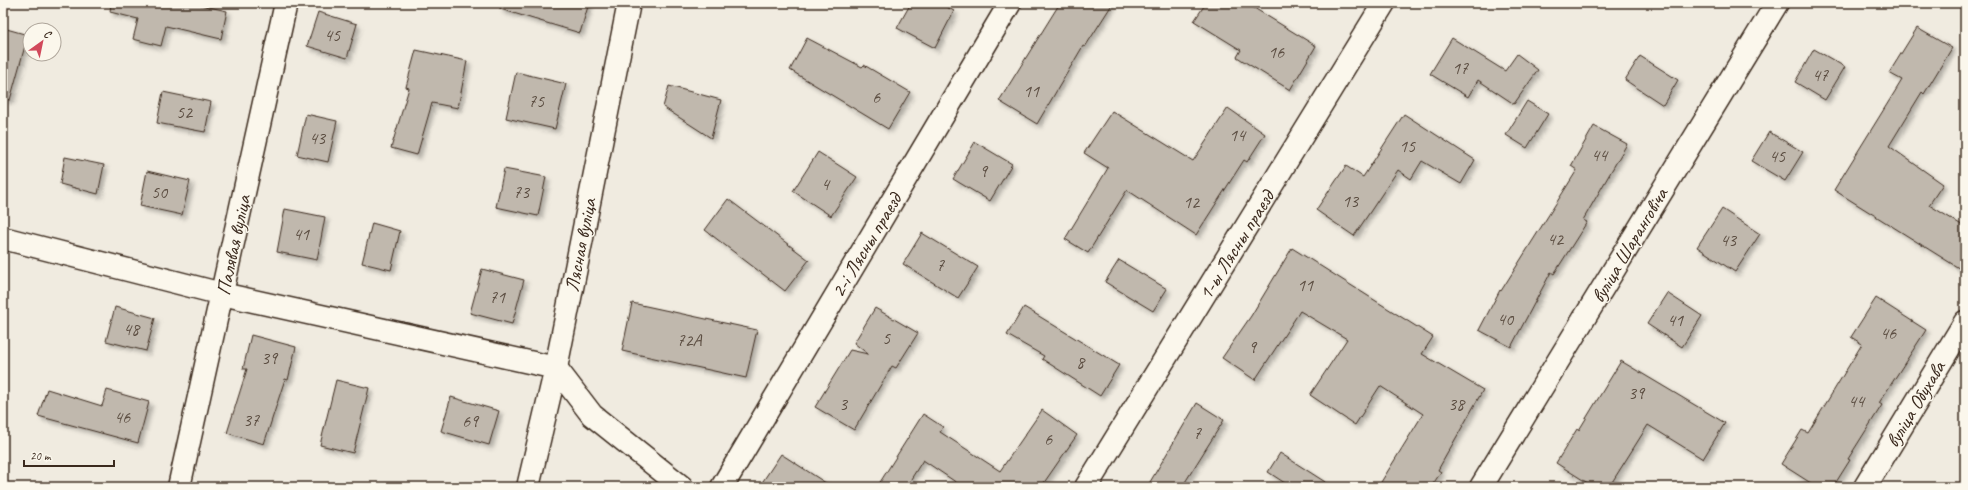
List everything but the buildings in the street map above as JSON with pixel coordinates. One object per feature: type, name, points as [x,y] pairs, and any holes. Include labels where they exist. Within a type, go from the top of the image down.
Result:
[{"type":"street","name":"Палявая вуліца","points":[[179,487],[286,3]]},
{"type":"street","name":"Лясная вуліца","points":[[528,487],[556,368],[628,3]]},
{"type":"street","name":"2-і Лясны праезд","points":[[722,487],[1010,3]]},
{"type":"street","name":"1-ы Лясны праезд","points":[[1086,487],[1384,3]]},
{"type":"street","name":"вуліца Шаранговіча","points":[[1481,487],[1777,3]]},
{"type":"street","points":[[3,238],[222,294],[556,368],[592,415],[682,487]]},
{"type":"street","name":"вуліца Обухава","points":[[1865,487],[1965,322]]}]
